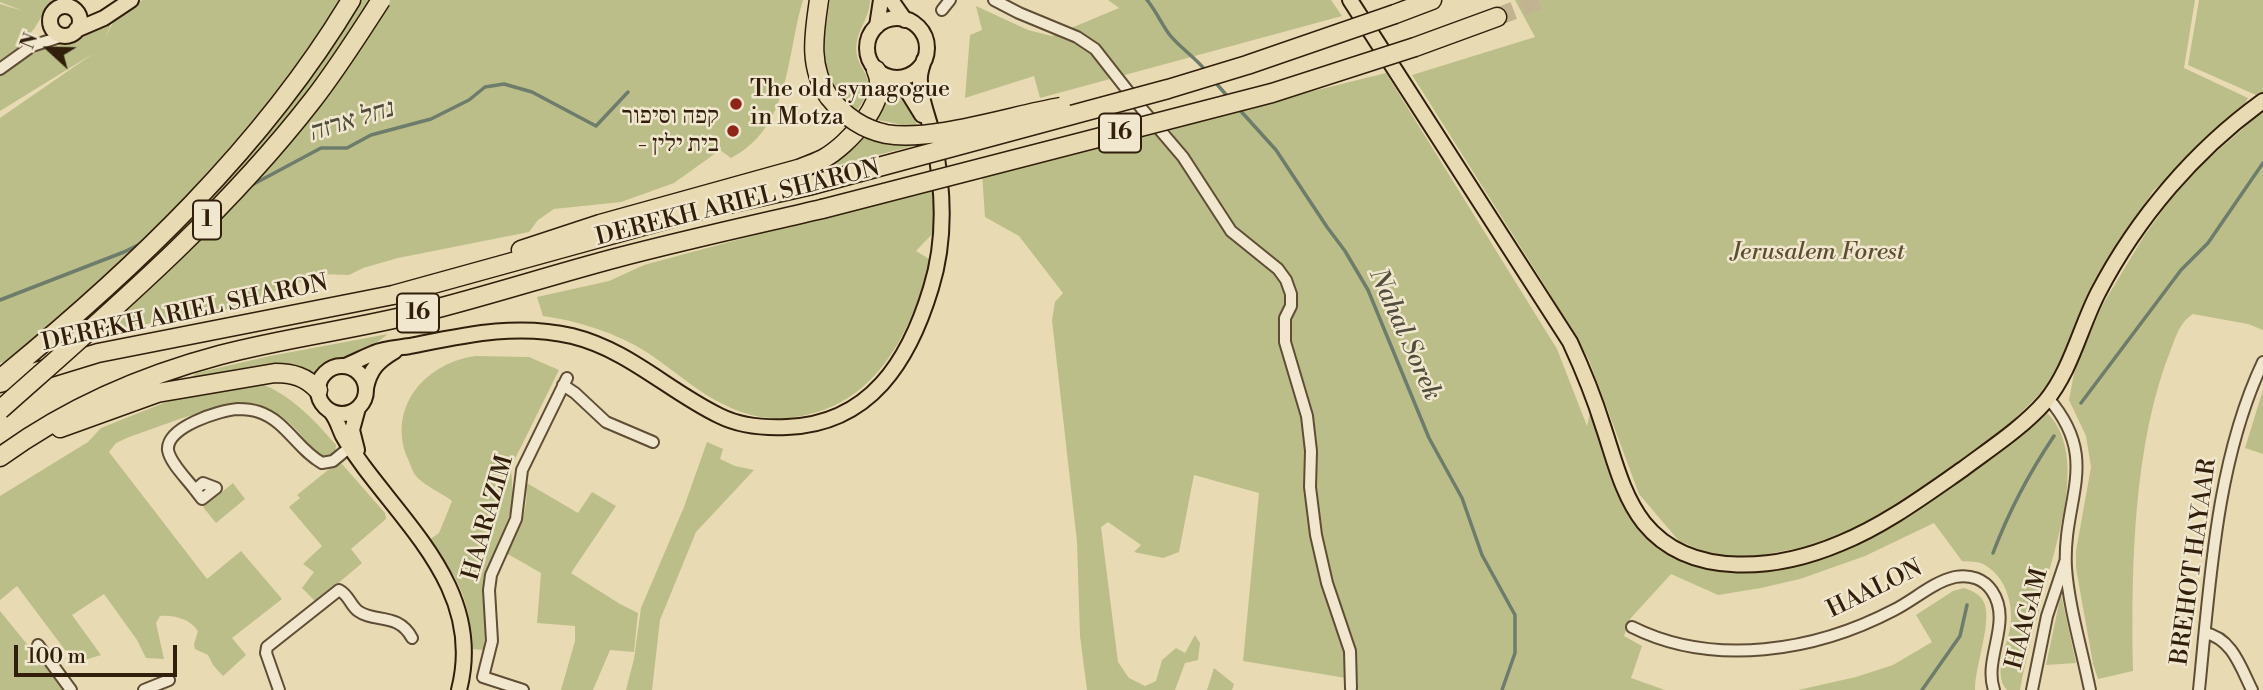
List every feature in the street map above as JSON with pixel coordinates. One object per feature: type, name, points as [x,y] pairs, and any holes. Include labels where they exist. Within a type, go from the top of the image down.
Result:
[{"type":"highway","name":"1","points":[[0,381],[110,284],[198,196],[277,105],[351,0]]},
{"type":"highway","name":"1","points":[[0,410],[145,280],[228,197],[313,100],[381,0]]},
{"type":"highway","points":[[819,0],[814,32],[814,58],[820,80],[838,108],[855,122],[885,133],[902,135],[945,130],[1168,89]]},
{"type":"highway","name":"DEREKH ARIEL SHARON","points":[[0,381],[98,353],[391,296],[701,210],[808,186],[1168,89],[1247,65],[1432,0]]},
{"type":"highway","name":"DEREKH ARIEL SHARON","points":[[0,457],[70,412],[118,390],[198,362],[254,347],[426,312],[616,258],[822,209],[1272,93],[1415,47],[1497,17]]},
{"type":"highway","points":[[391,296],[564,235],[812,164],[844,145],[866,117],[878,93],[879,79],[876,70]]},
{"type":"highway","points":[[23,440],[135,400],[175,389],[285,373],[302,377],[318,390]]},
{"type":"main road","points":[[118,9],[94,14],[58,4],[50,23],[54,32],[70,33],[97,22],[118,9],[131,0]]},
{"type":"main road","points":[[877,26],[881,0]]},
{"type":"main road","points":[[891,0],[905,20]]},
{"type":"main road","points":[[1350,0],[1570,342],[1586,377],[1633,506],[1658,537],[1673,548],[1707,562],[1746,565],[1806,555],[1840,544],[1890,518],[2022,424],[2048,398],[2063,372],[2099,291],[2140,226],[2200,154],[2263,101]]},
{"type":"main road","points":[[70,33],[79,19],[74,7]]},
{"type":"main road","points":[[459,690],[465,662],[465,645],[464,629],[454,596],[436,561],[364,467],[331,412],[321,402],[318,390],[326,372],[374,353],[480,332],[551,332],[601,345],[633,360],[704,407],[721,417],[740,423],[778,428],[832,419],[857,406],[880,387],[901,359],[916,329],[932,286],[939,257],[943,213],[934,138],[919,80],[926,47],[923,33],[913,23],[905,20],[888,20],[871,33],[867,46],[869,58],[876,70],[895,78],[913,99],[934,138]]},
{"type":"main road","points":[[895,78],[914,73],[924,60]]},
{"type":"main road","points":[[331,412],[348,414],[358,408],[363,403],[371,370],[376,364],[394,351],[410,346]]},
{"type":"main road","points":[[345,366],[358,372],[366,390]]},
{"type":"main road","points":[[358,408],[352,430],[364,467]]},
{"type":"street","points":[[943,10],[950,0]]},
{"type":"street","points":[[993,0],[1077,37],[1096,50],[1183,157],[1231,231],[1278,269],[1286,280],[1291,294],[1291,306],[1285,318],[1285,342],[1307,416],[1311,451],[1310,487],[1316,535],[1327,583],[1350,652],[1351,688]]},
{"type":"street","points":[[0,69],[32,46],[70,33]]},
{"type":"street","name":"BREHOT HAYAAR","points":[[2199,690],[2221,495],[2263,362]]},
{"type":"street","name":"HAARAZIM","points":[[523,690],[483,677],[492,641],[489,583],[495,561],[516,519],[522,470],[565,382],[606,422],[653,442]]},
{"type":"street","points":[[2048,398],[2070,429],[2077,453],[2077,477],[2066,559],[2068,582],[2090,690]]},
{"type":"street","points":[[195,490],[171,457],[168,448],[170,440],[183,427],[226,411],[245,409],[264,414],[283,427],[322,463],[333,460],[350,447]]},
{"type":"street","name":"HAAGAM","points":[[2032,690],[2051,601],[2066,559]]},
{"type":"street","name":"HAALON","points":[[1632,626],[1653,637],[1691,647],[1765,649],[1798,644],[1842,632],[1895,610],[1952,578],[1973,577],[1990,587],[1998,605],[1999,628],[1991,674],[1994,690]]},
{"type":"street","points":[[279,690],[266,653],[267,647],[339,590],[358,611],[398,623],[412,638]]},
{"type":"street","points":[[2205,633],[2219,638],[2229,647],[2252,690]]},
{"type":"street","points":[[37,645],[71,690]]},
{"type":"street","points":[[144,690],[169,680]]},
{"type":"green space","points":[[0,0],[52,0],[34,29],[18,46],[26,56],[70,43],[112,22],[104,41],[113,22],[142,0],[803,0],[789,66],[776,109],[751,145],[731,158],[720,150],[674,183],[621,202],[554,209],[538,220],[529,232],[398,258],[349,275],[321,274],[219,312],[110,330],[0,363],[0,118],[94,53],[0,111],[0,4],[23,11]]},
{"type":"green space","points":[[830,0],[870,0],[856,52],[866,74],[868,89],[856,112],[833,86],[827,74],[824,47]]},
{"type":"green space","points":[[1108,0],[1331,0],[1342,16],[1040,98],[1034,76],[965,98],[970,35],[982,30],[976,6],[1028,30],[1052,36],[1119,8]]},
{"type":"green space","name":"Jerusalem Forest","points":[[1515,0],[2195,0],[2184,68],[2248,98],[2237,118],[2153,191],[2087,296],[2051,383],[1991,442],[1889,510],[1829,542],[1742,559],[1708,553],[1679,541],[1639,494],[1589,360],[1412,75],[1535,37]]},
{"type":"green space","points":[[2199,0],[2263,0],[2263,93],[2256,95],[2188,65]]},
{"type":"green space","points":[[1386,73],[1557,349],[1587,426],[1592,405],[1631,514],[1657,546],[1683,563],[1707,568],[1754,569],[1799,563],[1846,550],[1879,531],[2044,410],[2058,427],[2065,448],[2068,471],[2066,496],[2062,522],[2020,690],[2007,690],[2001,675],[2011,621],[2005,588],[1996,574],[1983,564],[1962,561],[1934,523],[1865,556],[1800,579],[1761,588],[1718,595],[1671,574],[1630,619],[1624,636],[1642,646],[1631,678],[1665,690],[1358,690],[1358,680],[1243,661],[1259,493],[1194,475],[1179,552],[1163,558],[1134,552],[1141,545],[1108,522],[1101,527],[1118,662],[1129,678],[1145,686],[1156,681],[1162,660],[1176,648],[1185,653],[1195,635],[1200,643],[1198,660],[1185,663],[1175,690],[1087,690],[1080,636],[1077,542],[1052,320],[1055,302],[1063,293],[1019,236],[985,217],[982,173]]},
{"type":"green space","points":[[892,90],[910,107],[917,125],[873,119]]},
{"type":"green space","points":[[2263,111],[2263,330],[2248,324],[2193,314],[2177,333],[2158,386],[2142,466],[2134,549],[2133,671],[2098,679],[2076,568],[2076,551],[2091,467],[2086,436],[2069,400],[2075,368],[2103,304],[2144,236],[2171,199],[2205,162]]},
{"type":"green space","points":[[866,133],[925,143],[810,172],[841,156]]},
{"type":"green space","points":[[933,187],[935,231],[916,251],[931,260],[924,285],[904,333],[891,355],[857,392],[835,405],[810,414],[778,418],[757,416],[716,401],[624,339],[570,321],[543,316],[537,297],[609,281],[644,265]]},
{"type":"green space","points":[[388,334],[363,353],[327,363],[315,375],[309,372],[188,380],[196,373]]},
{"type":"green space","points":[[476,356],[529,357],[559,370],[511,467],[513,497],[510,514],[490,567],[484,650],[471,649],[469,617],[461,590],[429,540],[439,533],[452,501],[416,476],[402,438],[402,421],[407,404],[427,377],[458,360]]},
{"type":"green space","points":[[253,381],[277,391],[299,407],[336,445],[335,453],[322,456],[279,415],[263,408],[244,406],[184,418],[129,437],[116,443],[109,452],[207,579],[241,551],[282,599],[232,638],[246,655],[223,676],[208,655],[195,649],[198,631],[191,623],[176,617],[160,616],[156,623],[164,659],[146,658],[137,640],[104,594],[72,615],[101,655],[77,666],[17,586],[0,600],[0,496],[88,442],[101,428],[166,402]]},
{"type":"green space","points":[[2263,390],[2263,454],[2245,448]]},
{"type":"green space","points":[[707,442],[723,449],[720,459],[754,470],[696,532],[660,620],[652,690],[626,690],[634,659],[641,608],[684,507]]},
{"type":"green space","points":[[342,464],[385,513],[386,519],[351,549],[362,563],[316,602],[302,588],[314,572],[303,564],[322,546],[289,507],[300,498],[297,495],[333,466]]},
{"type":"green space","points":[[525,482],[578,513],[592,492],[616,506],[571,573],[638,613],[634,652],[610,650],[593,690],[561,690],[575,641],[575,626],[537,623],[541,573],[506,553],[525,510]]},
{"type":"green space","points":[[233,483],[245,499],[216,523],[203,507]]},
{"type":"green space","points":[[1964,588],[1982,599],[1986,614],[1975,690],[1798,690],[1856,677],[1893,665],[1932,642],[1916,615],[1953,591]]},
{"type":"green space","points":[[2061,594],[2076,663],[2046,665]]},
{"type":"green space","points":[[0,611],[61,686],[62,690],[0,690]]},
{"type":"green space","points":[[1214,668],[1234,684],[1232,690],[1207,690]]},
{"type":"waterway","name":"Nahal Sorek","points":[[1147,0],[1169,34],[1206,71]]},
{"type":"waterway","name":"Nahal Sorek","points":[[1215,82],[1228,97]]},
{"type":"waterway","name":"נחל ארזה","points":[[250,186],[321,148],[347,148],[371,135],[431,119],[469,100],[485,87],[504,84],[532,92],[596,126],[628,92]]},
{"type":"waterway","name":"Nahal Sorek","points":[[1238,108],[1276,150],[1345,251],[1368,290],[1429,438],[1462,498],[1482,555],[1515,615],[1515,653],[1502,690]]},
{"type":"waterway","points":[[2081,403],[2181,270],[2208,243],[2263,163]]},
{"type":"waterway","name":"נחל ארזה","points":[[191,217],[206,209]]},
{"type":"waterway","name":"נחל ארזה","points":[[0,300],[144,242]]},
{"type":"waterway","points":[[1993,553],[2020,493],[2054,436]]},
{"type":"waterway","points":[[1922,690],[1960,636],[1967,605]]},
{"type":"tunnel","points":[[1497,17],[1540,0]]},
{"type":"place","name":"The old synagogue in Motza","points":[[736,104]]},
{"type":"place","name":"קפה וסיפור - בית ילין","points":[[733,131]]}]
